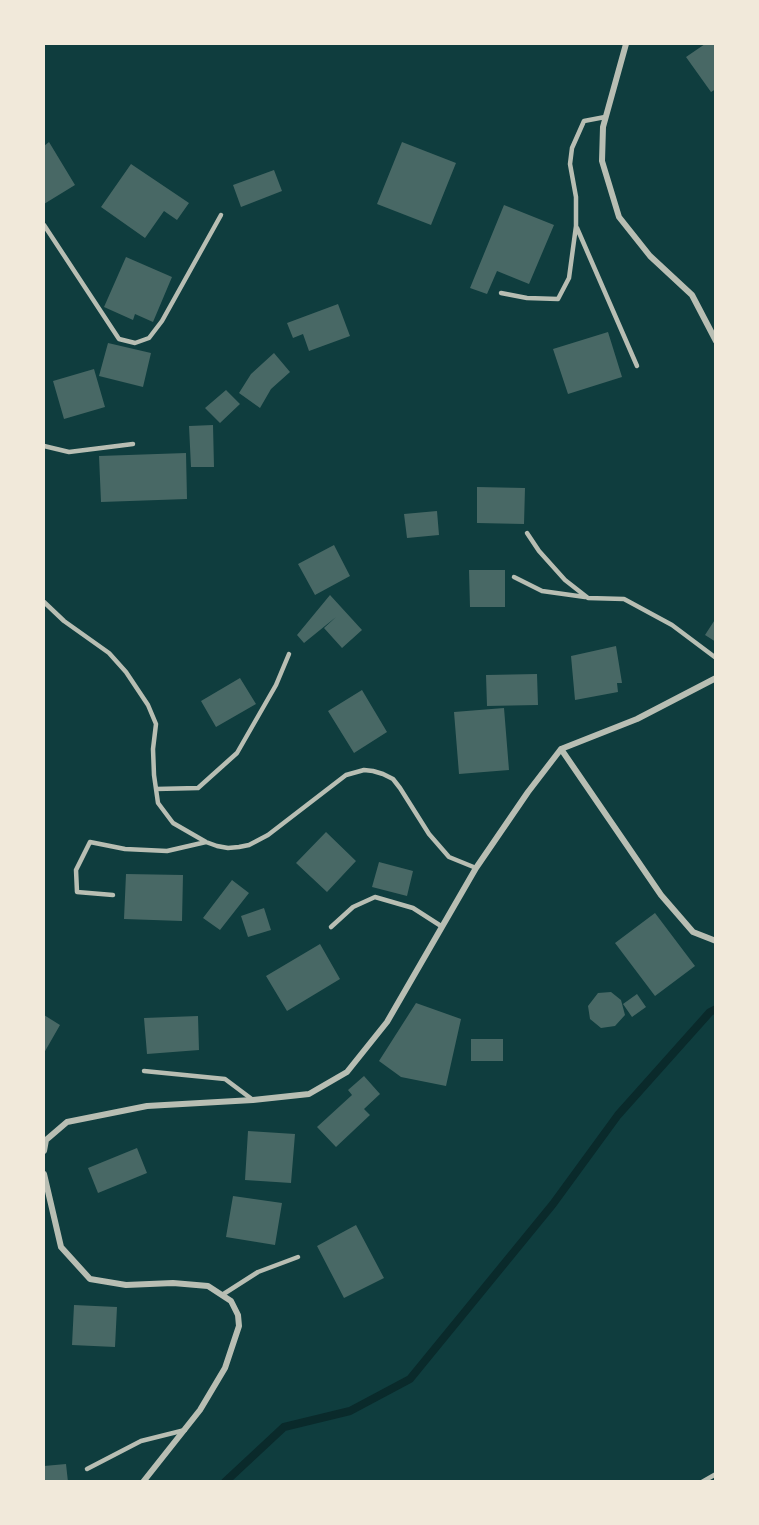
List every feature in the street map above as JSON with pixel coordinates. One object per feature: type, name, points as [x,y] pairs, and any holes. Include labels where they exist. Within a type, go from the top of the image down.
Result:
[{"type":"street","points":[[626,44],[605,117],[602,161],[619,217],[650,256],[692,295],[716,341]]},
{"type":"street","points":[[44,1151],[46,1140],[67,1122],[147,1106],[253,1100],[309,1094],[347,1072],[387,1022],[476,868],[528,792],[561,749],[637,719],[716,678]]},
{"type":"street","points":[[561,749],[661,895],[693,932],[716,941]]},
{"type":"street","points":[[44,1174],[61,1247],[90,1280],[126,1285],[173,1283],[208,1286],[231,1301],[238,1315],[239,1326],[225,1368],[200,1410],[143,1482]]},
{"type":"lane","points":[[501,293],[527,298],[558,299],[569,278],[576,226],[576,197],[570,164],[572,148],[584,121],[605,117]]},
{"type":"lane","points":[[44,225],[119,339],[135,343],[149,338],[162,321],[221,214]]},
{"type":"lane","points":[[576,226],[637,366]]},
{"type":"lane","points":[[44,446],[69,452],[133,444]]},
{"type":"lane","points":[[527,532],[539,551],[565,580],[588,598]]},
{"type":"lane","points":[[514,577],[542,591],[588,598],[624,599],[672,625],[716,658]]},
{"type":"lane","points":[[44,602],[64,621],[109,653],[126,672],[148,705],[156,724],[153,749],[158,803],[172,823],[206,842],[228,848],[239,847],[259,841],[346,775],[364,770],[373,771],[393,779],[429,834],[449,857],[476,868]]},
{"type":"lane","points":[[156,789],[198,788],[237,753],[276,685],[289,654]]},
{"type":"lane","points":[[113,895],[77,891],[76,870],[90,842],[125,849],[167,851],[206,842]]},
{"type":"lane","points":[[331,927],[353,907],[375,897],[413,908],[441,926]]},
{"type":"lane","points":[[144,1071],[225,1079],[253,1100]]},
{"type":"lane","points":[[222,1295],[258,1272],[298,1257]]},
{"type":"lane","points":[[87,1469],[141,1441],[185,1430]]},
{"type":"lane","points":[[702,1482],[716,1474]]},
{"type":"building","points":[[705,44],[716,44],[716,89],[711,92],[686,57]]},
{"type":"building","points":[[49,142],[75,185],[44,204],[44,146]]},
{"type":"building","points":[[402,142],[456,163],[431,225],[377,204]]},
{"type":"building","points":[[131,164],[189,203],[177,220],[164,211],[145,238],[101,207]]},
{"type":"building","points":[[274,170],[282,191],[241,207],[233,185]]},
{"type":"building","points":[[504,205],[554,225],[529,284],[497,271],[487,294],[470,288]]},
{"type":"building","points":[[126,257],[172,277],[153,322],[135,314],[133,320],[104,307]]},
{"type":"building","points":[[338,304],[350,336],[309,351],[303,334],[293,338],[287,323]]},
{"type":"building","points":[[608,332],[622,377],[568,394],[553,349]]},
{"type":"building","points":[[108,343],[151,353],[143,387],[99,376]]},
{"type":"building","points":[[274,353],[290,372],[271,389],[260,408],[239,393],[251,374]]},
{"type":"building","points":[[94,369],[105,407],[64,419],[53,381]]},
{"type":"building","points":[[226,390],[240,404],[220,423],[205,408]]},
{"type":"building","points":[[213,425],[214,467],[191,467],[189,426]]},
{"type":"building","points":[[186,453],[187,499],[101,502],[99,456]]},
{"type":"building","points":[[477,487],[525,488],[524,524],[477,523]]},
{"type":"building","points":[[437,511],[439,535],[407,538],[404,514]]},
{"type":"building","points":[[334,545],[350,576],[315,595],[298,564]]},
{"type":"building","points":[[469,570],[505,570],[505,607],[470,607]]},
{"type":"building","points":[[330,595],[362,630],[342,648],[324,628],[336,617],[304,643],[297,635]]},
{"type":"building","points":[[716,618],[716,642],[705,635]]},
{"type":"building","points":[[616,646],[622,683],[617,683],[618,692],[575,700],[571,656]]},
{"type":"building","points":[[537,674],[538,705],[487,706],[486,675]]},
{"type":"building","points":[[240,678],[256,704],[216,727],[201,701]]},
{"type":"building","points":[[362,690],[387,732],[354,753],[328,711]]},
{"type":"building","points":[[504,708],[509,770],[459,774],[454,712]]},
{"type":"building","points":[[326,832],[356,861],[327,892],[296,863]]},
{"type":"building","points":[[379,862],[413,871],[407,896],[372,887]]},
{"type":"building","points":[[126,874],[183,875],[182,921],[124,919]]},
{"type":"building","points":[[232,880],[249,893],[220,930],[203,918]]},
{"type":"building","points":[[264,908],[271,930],[248,937],[241,916]]},
{"type":"building","points":[[655,913],[695,966],[655,996],[615,943]]},
{"type":"building","points":[[320,944],[340,979],[287,1011],[266,976]]},
{"type":"building","points":[[611,992],[621,1000],[625,1015],[615,1026],[601,1028],[590,1019],[588,1006],[598,993]]},
{"type":"building","points":[[637,994],[646,1007],[632,1017],[623,1004]]},
{"type":"building","points":[[416,1003],[461,1019],[446,1086],[401,1077],[379,1061]]},
{"type":"building","points":[[44,1015],[60,1025],[44,1053]]},
{"type":"building","points":[[198,1016],[199,1050],[147,1054],[144,1018]]},
{"type":"building","points":[[471,1039],[503,1039],[503,1061],[471,1061]]},
{"type":"building","points":[[364,1076],[380,1094],[364,1109],[370,1115],[336,1147],[317,1127],[352,1095],[348,1090]]},
{"type":"building","points":[[248,1131],[295,1134],[291,1183],[245,1180]]},
{"type":"building","points":[[137,1148],[147,1173],[98,1193],[88,1168]]},
{"type":"building","points":[[233,1196],[282,1203],[275,1245],[226,1237]]},
{"type":"building","points":[[356,1225],[384,1278],[344,1298],[317,1246]]},
{"type":"building","points":[[74,1305],[117,1307],[115,1347],[72,1345]]},
{"type":"building","points":[[66,1464],[68,1482],[44,1482],[44,1466]]},
{"type":"waterway","points":[[225,1482],[284,1427],[350,1411],[410,1379],[553,1204],[618,1115],[710,1012],[716,1009]]}]
